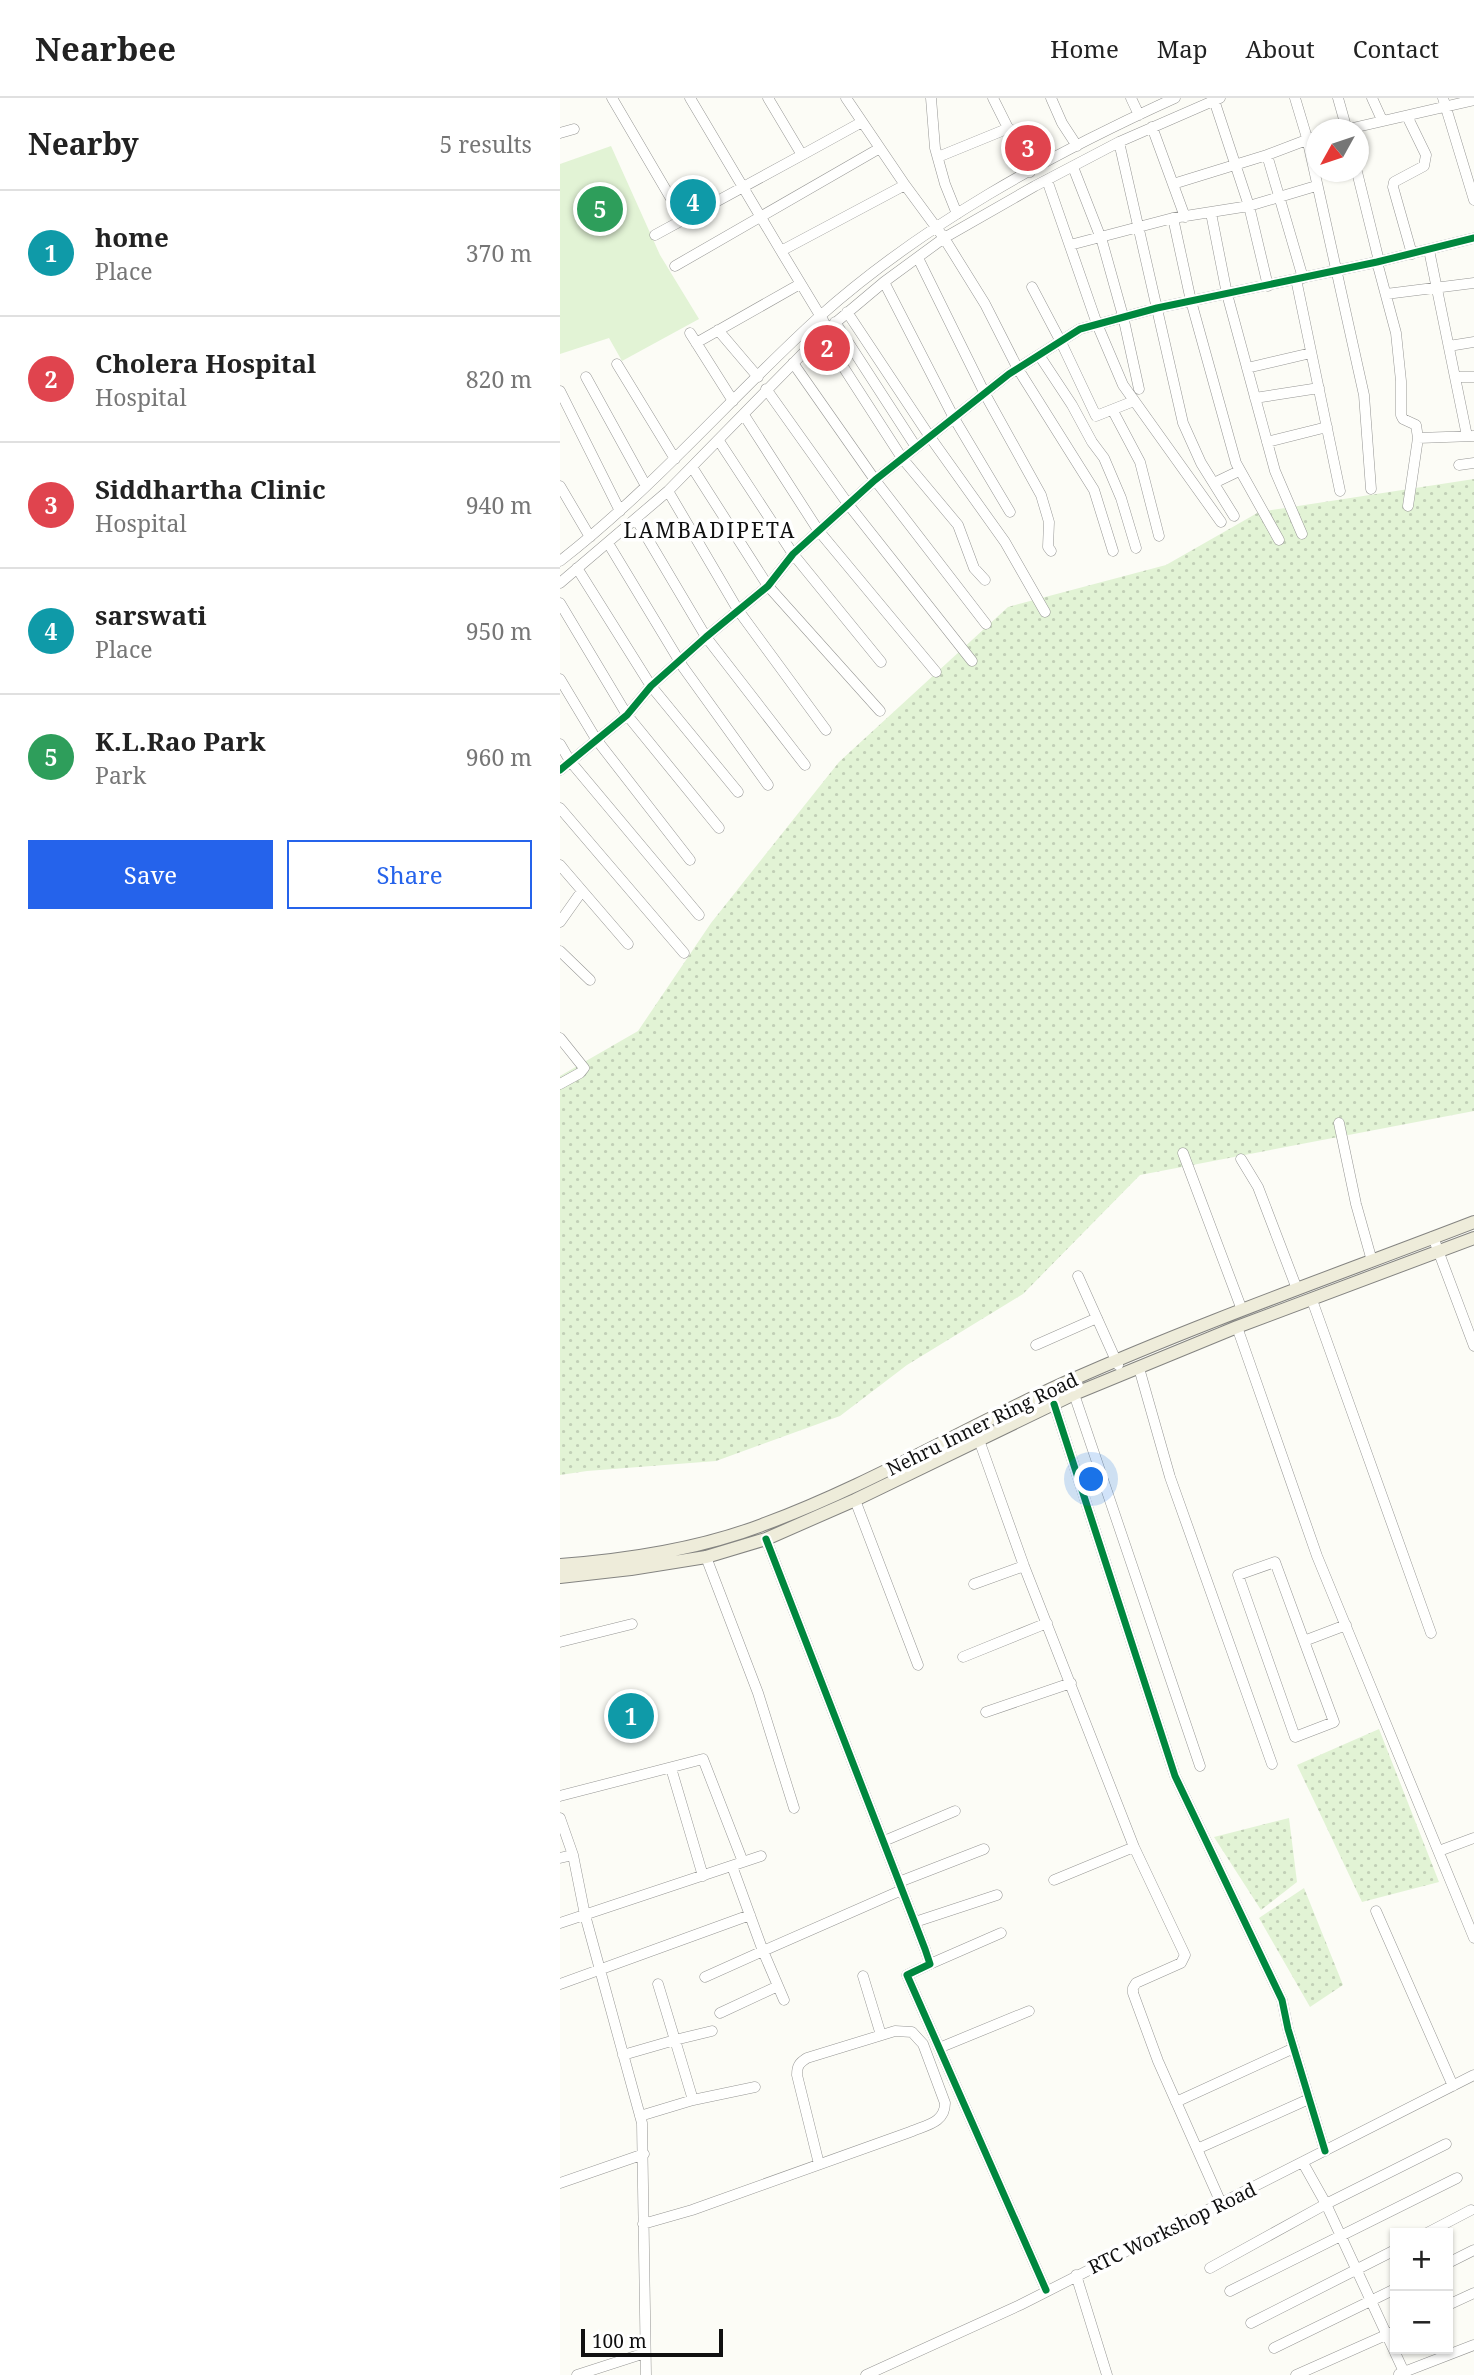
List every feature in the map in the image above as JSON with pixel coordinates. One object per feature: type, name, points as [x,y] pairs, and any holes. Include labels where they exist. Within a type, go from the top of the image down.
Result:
[{"type":"main road","name":"Nehru Inner Ring Road","points":[[560,1565],[591,1563],[706,1543],[762,1526],[845,1490],[989,1418],[1116,1361],[1474,1222]]},
{"type":"main road","name":"Nehru Inner Ring Road","points":[[560,1577],[706,1557],[766,1539],[855,1500],[1074,1394],[1237,1327],[1474,1238]]},
{"type":"street","points":[[612,98],[683,219]]},
{"type":"street","points":[[690,98],[820,316],[916,447]]},
{"type":"street","points":[[768,98],[802,155]]},
{"type":"street","points":[[846,98],[936,226],[985,304],[1018,369],[1094,490],[1112,551]]},
{"type":"street","points":[[931,98],[937,157],[957,214]]},
{"type":"street","points":[[993,98],[1030,172]]},
{"type":"street","points":[[1051,98],[1062,123],[1077,146]]},
{"type":"street","points":[[1131,98],[1139,115]]},
{"type":"street","points":[[560,561],[620,511],[820,316],[936,226],[1077,146],[1175,98]]},
{"type":"street","points":[[1295,98],[1306,123]]},
{"type":"street","points":[[1338,98],[1343,119]]},
{"type":"street","points":[[1372,98],[1382,120]]},
{"type":"street","points":[[560,583],[668,491],[828,328],[884,282],[944,238],[1047,180],[1119,142],[1217,99],[1249,206],[1268,286]]},
{"type":"street","points":[[1369,123],[1407,116],[1444,102],[1474,100]]},
{"type":"street","points":[[1444,102],[1469,162],[1474,200]]},
{"type":"street","points":[[1407,116],[1426,155],[1424,166],[1394,182],[1412,254]]},
{"type":"street","points":[[655,234],[862,122]]},
{"type":"street","points":[[1152,127],[1185,217]]},
{"type":"street","points":[[937,157],[1009,128]]},
{"type":"street","points":[[560,133],[574,129]]},
{"type":"street","points":[[1173,184],[1267,155],[1306,139]]},
{"type":"street","points":[[1119,142],[1183,423],[1201,463],[1234,516]]},
{"type":"street","points":[[675,266],[880,148]]},
{"type":"street","points":[[1267,155],[1281,196],[1300,279],[1311,353],[1340,491]]},
{"type":"street","points":[[1073,167],[1101,237],[1123,316],[1139,389]]},
{"type":"street","points":[[1047,180],[1097,324],[1123,385],[1221,522]]},
{"type":"street","points":[[1316,182],[1364,396],[1371,489]]},
{"type":"street","points":[[1359,182],[1396,333],[1401,415],[1403,419],[1416,425],[1418,438],[1408,506]]},
{"type":"street","points":[[781,251],[905,185]]},
{"type":"street","points":[[1070,245],[1173,218],[1249,206],[1316,186]]},
{"type":"street","points":[[1210,213],[1227,294],[1275,471],[1302,534]]},
{"type":"street","points":[[1173,218],[1191,302],[1239,471],[1279,540]]},
{"type":"street","points":[[560,770],[627,715],[651,686],[768,586],[793,554],[875,480],[1018,369],[1080,330],[1157,308],[1337,271],[1474,239]]},
{"type":"street","points":[[1418,438],[1471,436],[1455,377],[1429,250]]},
{"type":"street","points":[[918,258],[985,394],[1041,495],[1049,522],[1048,547],[1051,551]]},
{"type":"street","points":[[884,282],[954,418],[1010,513]]},
{"type":"street","points":[[1385,295],[1474,282]]},
{"type":"street","points":[[696,343],[800,284]]},
{"type":"street","points":[[1032,287],[1096,416],[1134,401]]},
{"type":"street","points":[[847,312],[930,437],[1005,542],[1045,612]]},
{"type":"street","points":[[828,328],[902,458],[958,525],[974,568],[985,580]]},
{"type":"street","points":[[718,330],[758,377]]},
{"type":"street","points":[[690,333],[733,401]]},
{"type":"street","points":[[1449,346],[1474,342]]},
{"type":"street","points":[[1247,368],[1311,353]]},
{"type":"street","points":[[1039,355],[1104,458],[1121,498],[1136,548]]},
{"type":"street","points":[[793,363],[875,480],[986,624]]},
{"type":"street","points":[[617,364],[675,459]]},
{"type":"street","points":[[586,377],[646,486]]},
{"type":"street","points":[[1455,377],[1474,377]]},
{"type":"street","points":[[1255,398],[1319,388]]},
{"type":"street","points":[[766,389],[848,504],[972,661]]},
{"type":"street","points":[[560,391],[620,511]]},
{"type":"street","points":[[1113,411],[1140,462],[1159,536]]},
{"type":"street","points":[[744,415],[818,530],[936,672]]},
{"type":"street","points":[[1267,442],[1327,427]]},
{"type":"street","points":[[719,441],[793,554],[881,662]]},
{"type":"street","points":[[1459,465],[1474,463]]},
{"type":"street","points":[[692,467],[768,586],[880,711]]},
{"type":"street","points":[[1214,483],[1239,471]]},
{"type":"street","points":[[560,486],[590,537]]},
{"type":"street","points":[[668,491],[738,610],[826,730]]},
{"type":"street","points":[[636,519],[706,637],[805,765]]},
{"type":"street","points":[[608,543],[679,661],[768,785]]},
{"type":"street","points":[[578,568],[651,686],[738,792]]},
{"type":"street","points":[[560,603],[627,715],[719,828]]},
{"type":"street","points":[[560,679],[596,739],[690,860]]},
{"type":"street","points":[[560,744],[570,761],[699,915]]},
{"type":"street","points":[[560,808],[684,953]]},
{"type":"street","points":[[560,865],[628,944]]},
{"type":"street","points":[[560,922],[563,909],[582,891]]},
{"type":"street","points":[[560,951],[590,980]]},
{"type":"street","points":[[560,1038],[584,1068],[560,1084]]},
{"type":"street","points":[[1339,1122],[1356,1204],[1372,1261]]},
{"type":"street","points":[[1183,1153],[1242,1310]]},
{"type":"street","points":[[1241,1159],[1258,1186],[1297,1289]]},
{"type":"street","points":[[1433,1237],[1474,1346]]},
{"type":"street","points":[[1078,1276],[1122,1375]]},
{"type":"street","points":[[1312,1300],[1431,1633]]},
{"type":"street","points":[[1037,1345],[1097,1318]]},
{"type":"street","points":[[1237,1327],[1317,1556],[1474,1938]]},
{"type":"street","points":[[1139,1368],[1170,1477],[1272,1764]]},
{"type":"street","points":[[1074,1394],[1200,1766]]},
{"type":"street","points":[[1054,1404],[1175,1776],[1282,2000],[1325,2151]]},
{"type":"street","points":[[979,1440],[1024,1566],[1135,1847],[1185,1955],[1181,1963],[1144,1978],[1133,1988],[1158,2061],[1221,2203]]},
{"type":"street","points":[[855,1500],[918,1665]]},
{"type":"street","points":[[766,1539],[930,1964]]},
{"type":"street","points":[[706,1557],[758,1693],[794,1808]]},
{"type":"street","points":[[1275,1562],[1304,1641],[1334,1722],[1294,1737],[1238,1575],[1275,1562]]},
{"type":"street","points":[[974,1584],[1024,1566]]},
{"type":"street","points":[[963,1657],[1047,1622]]},
{"type":"street","points":[[560,1642],[632,1624]]},
{"type":"street","points":[[1304,1641],[1346,1626]]},
{"type":"street","points":[[986,1712],[1071,1683]]},
{"type":"street","points":[[560,1796],[704,1759],[743,1862]]},
{"type":"street","points":[[671,1768],[703,1876]]},
{"type":"street","points":[[884,1841],[955,1811]]},
{"type":"street","points":[[560,1818],[573,1855],[585,1915],[640,2116],[644,2154],[646,2375]]},
{"type":"street","points":[[1438,1851],[1474,1838]]},
{"type":"street","points":[[1054,1880],[1135,1847]]},
{"type":"street","points":[[705,1977],[984,1849]]},
{"type":"street","points":[[560,1858],[573,1855]]},
{"type":"street","points":[[560,1923],[761,1856]]},
{"type":"street","points":[[732,1866],[784,2000]]},
{"type":"street","points":[[915,1922],[997,1895]]},
{"type":"street","points":[[1376,1911],[1452,2086]]},
{"type":"street","points":[[560,1984],[750,1915]]},
{"type":"street","points":[[1001,1933],[907,1975],[1046,2290]]},
{"type":"street","points":[[863,1976],[881,2035]]},
{"type":"street","points":[[658,1984],[693,2100]]},
{"type":"street","points":[[720,2013],[778,1986]]},
{"type":"street","points":[[939,2048],[1028,2011]]},
{"type":"street","points":[[643,2224],[692,2210],[910,2132],[944,2115],[945,2104],[919,2038],[906,2030],[881,2035],[800,2062],[797,2068],[819,2164]]},
{"type":"street","points":[[622,2055],[712,2031]]},
{"type":"street","points":[[1176,2102],[1294,2048]]},
{"type":"street","name":"RTC Workshop Road","points":[[866,2375],[1020,2305],[1474,2076]]},
{"type":"street","points":[[640,2116],[693,2100],[755,2087]]},
{"type":"street","points":[[1197,2149],[1309,2099]]},
{"type":"street","points":[[1210,2268],[1326,2204],[1446,2144]]},
{"type":"street","points":[[560,2183],[644,2154]]},
{"type":"street","points":[[1303,2163],[1326,2204],[1371,2301],[1390,2331]]},
{"type":"street","points":[[1230,2291],[1458,2178]]},
{"type":"street","points":[[1437,2228],[1471,2210]]},
{"type":"street","points":[[1453,2260],[1474,2250]]},
{"type":"street","points":[[1251,2323],[1390,2253]]},
{"type":"street","points":[[1076,2275],[1107,2375]]},
{"type":"street","points":[[1275,2348],[1391,2291]]},
{"type":"street","points":[[1453,2303],[1474,2293]]},
{"type":"street","points":[[1296,2375],[1390,2333]]},
{"type":"street","points":[[1396,2354],[1401,2374],[1474,2345]]},
{"type":"street","points":[[577,2375],[645,2353]]},
{"type":"green space","points":[[611,146],[660,255],[699,319],[622,361],[609,338],[560,354],[560,164]]},
{"type":"green space","points":[[1474,479],[1474,1111],[1140,1175],[1023,1294],[907,1365],[840,1416],[716,1461],[560,1475],[560,1076],[638,1031],[711,923],[839,762],[1008,607],[1166,565],[1259,512]]},
{"type":"green space","points":[[1379,1729],[1439,1882],[1362,1902],[1297,1765]]},
{"type":"green space","points":[[1289,1818],[1297,1882],[1261,1910],[1214,1837]]},
{"type":"green space","points":[[1304,1888],[1343,1985],[1310,2007],[1259,1918]]},
{"type":"cycle path","points":[[560,770],[627,715],[651,686],[768,586],[793,554],[875,480],[1009,374],[1080,329],[1157,308],[1377,262],[1474,238]]},
{"type":"cycle path","points":[[1054,1404],[1175,1776],[1282,2000],[1288,2029],[1325,2151]]},
{"type":"cycle path","points":[[766,1539],[930,1964],[907,1975],[1046,2290]]},
{"type":"place","name":"Siddhartha Clinic","points":[[1028,148]]},
{"type":"place","name":"sarswati","points":[[693,202]]},
{"type":"place","name":"K.L.Rao Park","points":[[600,209]]},
{"type":"place","name":"Cholera Hospital","points":[[827,348]]},
{"type":"place","name":"home","points":[[631,1716]]},
{"type":"district","name":"LAMBADIPETA","points":[[710,531]]}]
